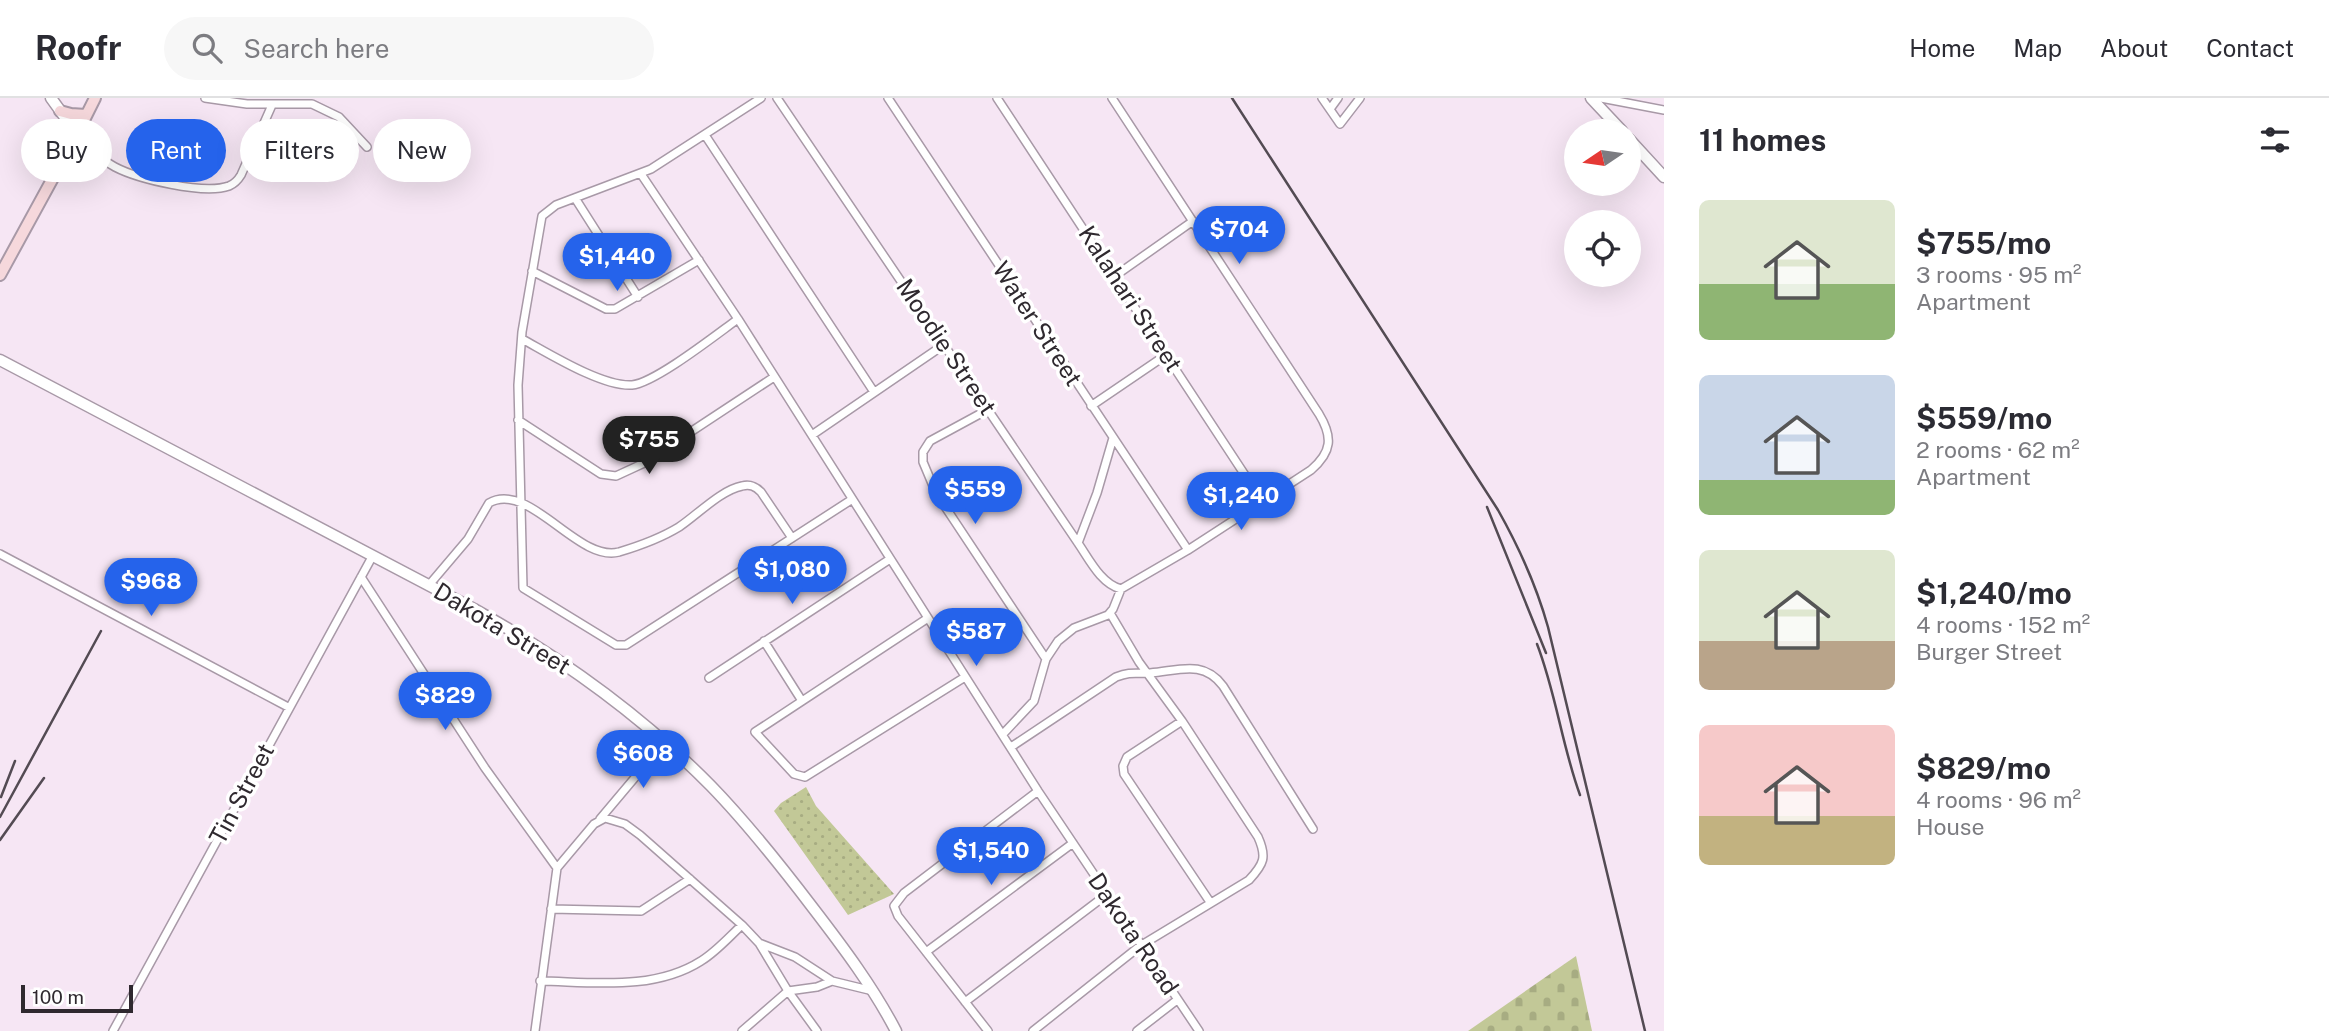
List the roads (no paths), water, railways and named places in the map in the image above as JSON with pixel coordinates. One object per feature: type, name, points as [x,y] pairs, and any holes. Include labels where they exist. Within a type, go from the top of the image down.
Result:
[{"type":"main road","points":[[84,119],[95,98]]},
{"type":"main road","points":[[60,111],[86,115]]},
{"type":"main road","points":[[0,275],[51,182]]},
{"type":"street","points":[[51,98],[66,119]]},
{"type":"street","points":[[205,98],[272,105],[300,103],[322,107],[339,117],[367,147]]},
{"type":"street","points":[[761,98],[660,164],[641,174],[556,205],[542,216],[522,339],[518,385],[523,589],[621,646],[632,643],[851,500]]},
{"type":"street","name":"Moodie Street","points":[[777,98],[1078,543],[1107,582],[1121,589]]},
{"type":"street","name":"Water Street","points":[[888,98],[1188,550]]},
{"type":"street","name":"Kalahari Street","points":[[997,98],[1262,501]]},
{"type":"street","points":[[1003,734],[1034,701],[1046,659],[1058,640],[1074,628],[1103,619],[1110,613],[1121,589],[1188,550],[1314,468],[1324,456],[1329,444],[1327,428],[1320,414],[1112,98]]},
{"type":"street","points":[[1322,98],[1340,124],[1360,98]]},
{"type":"street","points":[[1330,109],[1338,98]]},
{"type":"street","points":[[1591,98],[1611,119]]},
{"type":"street","points":[[1601,98],[1664,110]]},
{"type":"street","points":[[112,165],[129,173],[184,186],[223,187],[235,182],[242,175],[272,105]]},
{"type":"street","points":[[705,135],[874,393]]},
{"type":"street","points":[[1642,153],[1664,177]]},
{"type":"street","name":"Dakota Road","points":[[641,174],[738,319],[1038,791],[1199,1031]]},
{"type":"street","points":[[575,198],[638,297]]},
{"type":"street","points":[[1115,276],[1193,221]]},
{"type":"street","points":[[532,271],[607,309],[615,309],[699,260]]},
{"type":"street","points":[[522,339],[572,367],[606,380],[631,385],[662,371],[738,319]]},
{"type":"street","points":[[812,435],[945,344]]},
{"type":"street","points":[[1091,406],[1166,355]]},
{"type":"street","name":"Dakota Street","points":[[0,360],[498,622],[594,686],[710,785],[765,846],[832,933],[873,991],[896,1031]]},
{"type":"street","points":[[518,421],[597,472],[616,476],[642,464],[774,377]]},
{"type":"street","points":[[989,409],[930,441],[923,452],[923,462],[936,493],[1046,659]]},
{"type":"street","points":[[1078,543],[1097,494],[1113,438]]},
{"type":"street","points":[[429,585],[464,545],[489,503],[502,499],[520,503],[598,551],[614,553],[671,531],[728,491],[748,485],[761,492],[792,538]]},
{"type":"street","points":[[0,554],[288,707]]},
{"type":"street","name":"Tin Street","points":[[113,1031],[372,557]]},
{"type":"street","points":[[709,678],[890,559]]},
{"type":"street","points":[[361,577],[485,768],[556,868]]},
{"type":"street","points":[[1034,1031],[1140,946],[1249,880],[1260,869],[1264,849],[1110,613]]},
{"type":"street","points":[[928,618],[755,732],[794,774],[805,777],[965,677]]},
{"type":"street","points":[[764,641],[802,701]]},
{"type":"street","points":[[1011,747],[1116,677],[1135,671],[1147,673],[1190,668],[1209,672],[1218,679],[1249,724],[1313,829]]},
{"type":"street","points":[[1182,721],[1127,757],[1123,766],[1124,774],[1210,902]]},
{"type":"street","points":[[535,1031],[556,868],[664,743]]},
{"type":"street","points":[[988,1031],[895,911],[894,906],[897,900],[1038,791]]},
{"type":"street","points":[[600,819],[613,818],[625,824],[743,925],[759,943],[788,991],[817,1031]]},
{"type":"street","points":[[926,952],[1073,843]]},
{"type":"street","points":[[551,909],[641,911],[690,879]]},
{"type":"street","points":[[965,1002],[1107,895]]},
{"type":"street","points":[[540,981],[639,982],[659,978],[699,963],[743,925]]},
{"type":"street","points":[[759,943],[795,957],[832,981],[873,991]]},
{"type":"street","points":[[742,1031],[788,991],[817,987],[832,981]]},
{"type":"street","points":[[1138,1031],[1177,1000]]},
{"type":"railway","points":[[1232,98],[1498,510],[1527,567],[1548,627],[1645,1031]]},
{"type":"railway","points":[[1487,507],[1546,653]]},
{"type":"railway","points":[[0,817],[101,631]]},
{"type":"railway","points":[[1537,644],[1580,795]]},
{"type":"railway","points":[[1,797],[15,761]]},
{"type":"railway","points":[[0,840],[44,778]]}]
